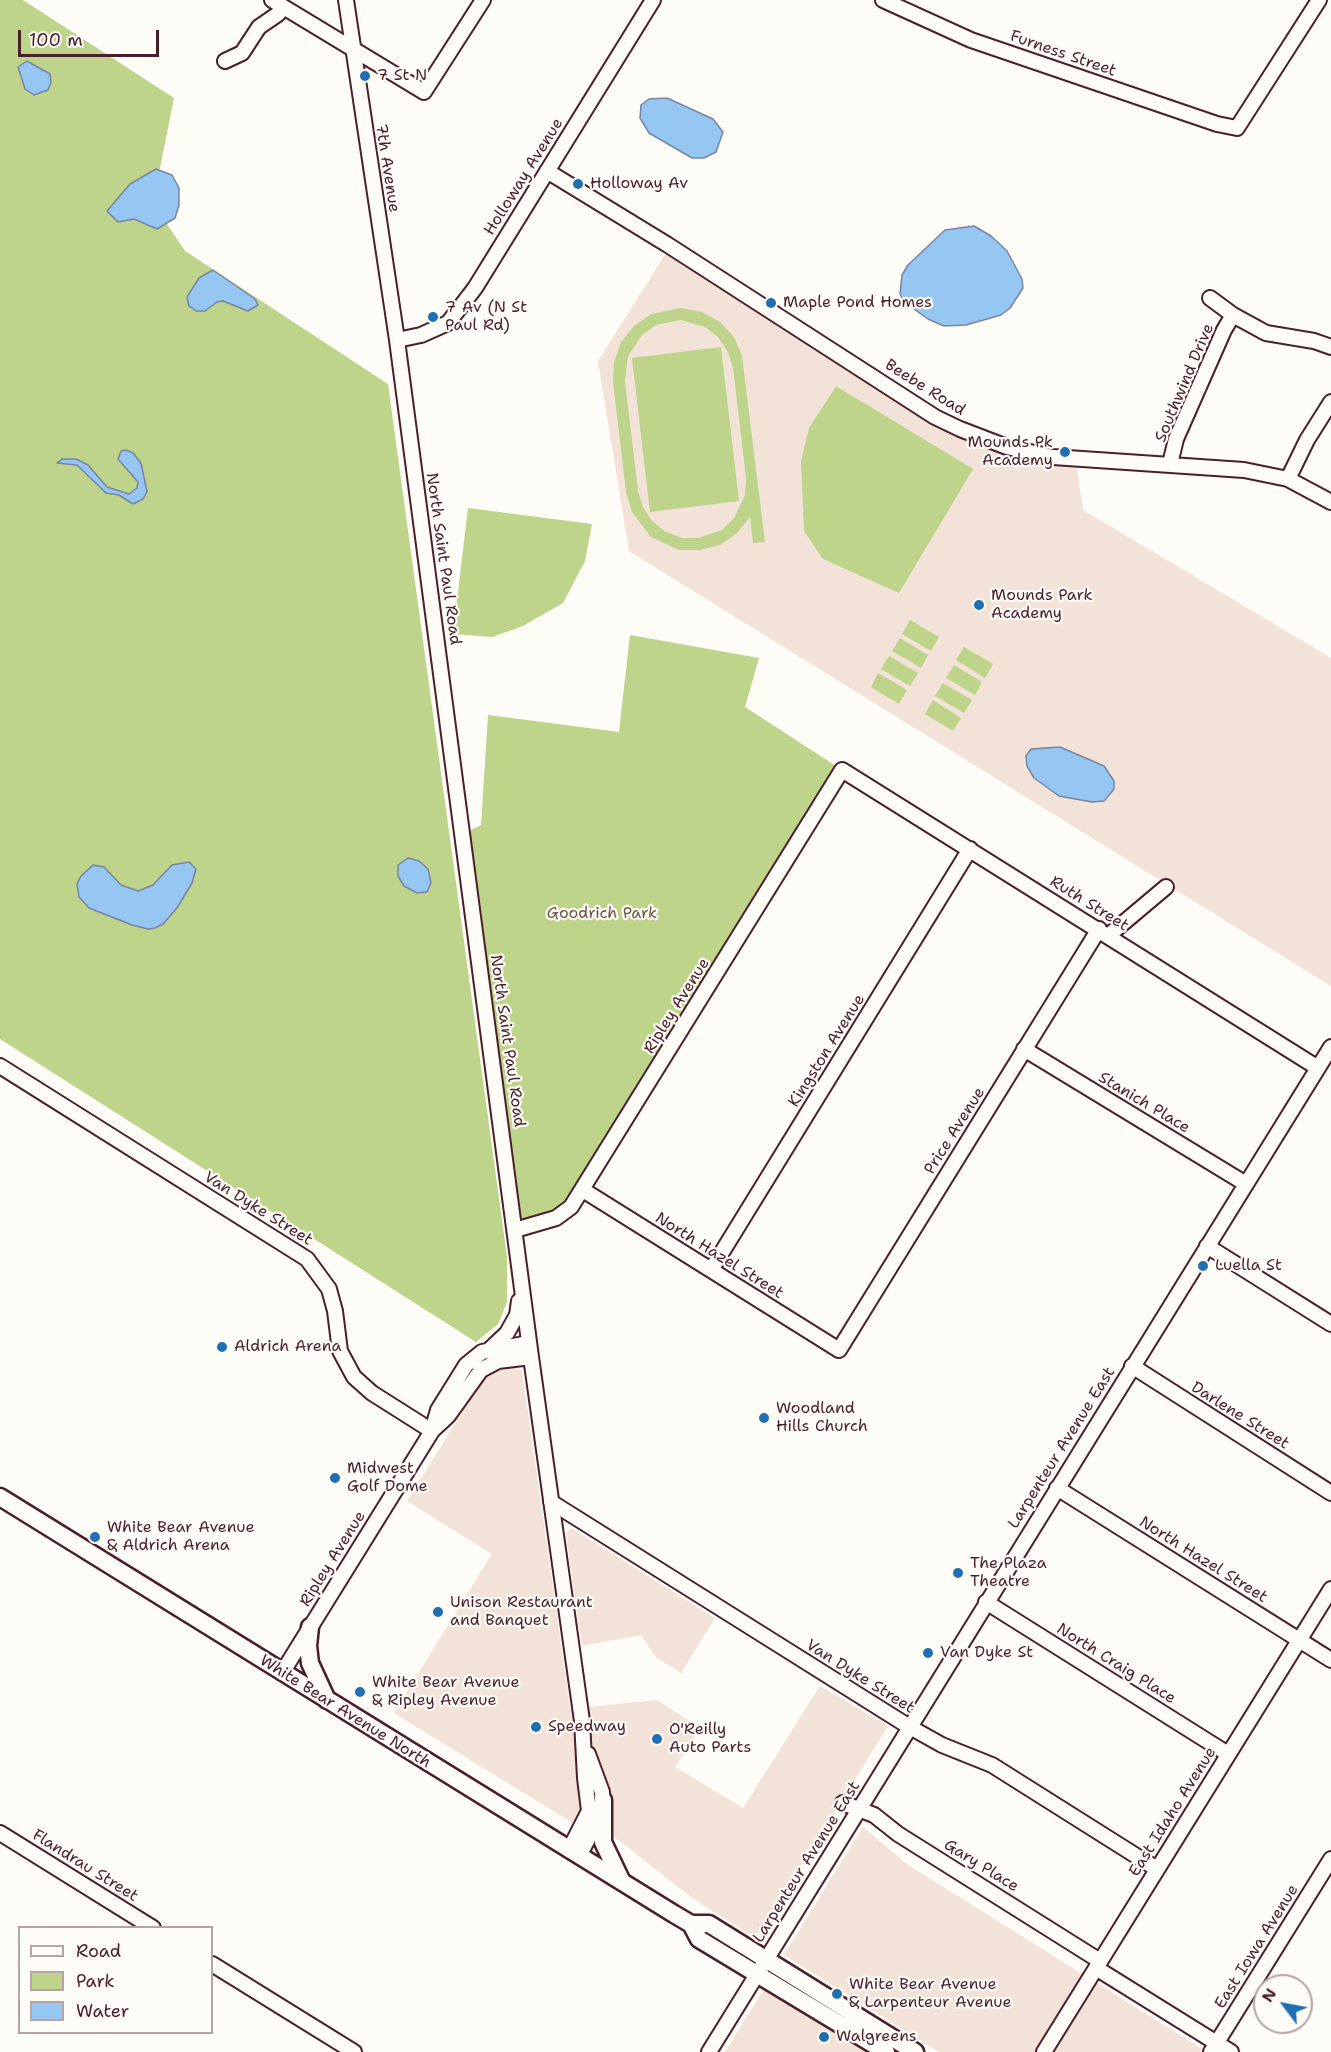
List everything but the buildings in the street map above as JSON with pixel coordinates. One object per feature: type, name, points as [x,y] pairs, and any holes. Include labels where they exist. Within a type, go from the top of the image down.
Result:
[{"type":"main road","name":"White Bear Avenue North","points":[[0,1497],[691,1924],[699,1939],[762,1966],[883,2047],[915,2052]]},
{"type":"main road","points":[[310,1627],[308,1646],[310,1663],[327,1701]]},
{"type":"main road","points":[[603,1800],[605,1811],[603,1842],[623,1882]]},
{"type":"street","name":"7th Avenue","points":[[346,0],[397,340]]},
{"type":"street","points":[[225,61],[242,53],[260,27],[271,20],[278,3],[424,92],[483,0]]},
{"type":"street","name":"Holloway Avenue","points":[[397,340],[421,335],[448,323],[475,288],[653,0]]},
{"type":"street","name":"Furness Street","points":[[883,0],[971,40],[1217,124],[1237,128],[1319,0]]},
{"type":"street","points":[[1325,0],[1331,4]]},
{"type":"street","name":"Beebe Road","points":[[547,171],[677,251],[935,417],[960,429],[1007,447],[1053,457],[1244,470],[1288,479],[1331,502]]},
{"type":"street","points":[[1210,298],[1233,315],[1266,333],[1314,341],[1331,347]]},
{"type":"street","name":"Southwind Drive","points":[[1170,464],[1176,439],[1224,330],[1233,315]]},
{"type":"street","name":"North Saint Paul Road","points":[[397,340],[584,1747],[589,1811],[574,1853]]},
{"type":"street","points":[[1288,479],[1307,440],[1331,402]]},
{"type":"street","name":"Ripley Avenue","points":[[515,1230],[556,1218],[571,1207],[842,770]]},
{"type":"street","name":"Ruth Street","points":[[842,770],[1318,1068]]},
{"type":"street","name":"Kingston Avenue","points":[[711,1270],[970,849]]},
{"type":"street","name":"Price Avenue","points":[[839,1350],[1024,1050],[1104,932],[1166,887]]},
{"type":"street","name":"Larpenteur Avenue East","points":[[709,2052],[1331,1047]]},
{"type":"street","name":"Stanich Place","points":[[1024,1050],[1246,1184]]},
{"type":"street","name":"Van Dyke Street","points":[[0,1066],[307,1259],[330,1289],[340,1351],[354,1377],[372,1393],[432,1431]]},
{"type":"street","name":"North Hazel Street","points":[[582,1190],[839,1350]]},
{"type":"street","points":[[1207,1246],[1331,1323]]},
{"type":"street","points":[[490,1349],[507,1333],[517,1315],[522,1287]]},
{"type":"street","name":"Ripley Avenue","points":[[432,1431],[438,1410],[461,1371],[476,1355],[490,1349],[530,1350]]},
{"type":"street","name":"Ripley Avenue","points":[[282,1673],[432,1431],[448,1416],[481,1370],[498,1361],[530,1350]]},
{"type":"street","name":"Darlene Street","points":[[1132,1366],[1331,1493]]},
{"type":"street","name":"North Hazel Street","points":[[1057,1488],[1331,1660]]},
{"type":"street","name":"Van Dyke Street","points":[[551,1502],[909,1726],[942,1745],[992,1765],[1157,1869]]},
{"type":"street","name":"East Idaho Avenue","points":[[1044,2052],[1331,1589]]},
{"type":"street","name":"North Craig Place","points":[[986,1602],[1228,1754]]},
{"type":"street","name":"North Saint Paul Road","points":[[584,1747],[596,1773],[603,1800]]},
{"type":"street","points":[[574,1853],[601,1818],[603,1800]]},
{"type":"street","name":"Gary Place","points":[[843,1803],[874,1815],[898,1834],[1098,1965],[1214,2048],[1231,2052]]},
{"type":"street","name":"Flandrau Street","points":[[0,1833],[150,1926]]},
{"type":"street","name":"East Iowa Avenue","points":[[1214,2048],[1331,1859]]},
{"type":"street","points":[[213,1965],[354,2052]]},
{"type":"shaded area","name":"Mounds Park Academy","points":[[668,250],[961,435],[991,448],[1076,463],[1083,510],[1331,658],[1331,986],[629,551],[598,361]]},
{"type":"shaded area","points":[[505,1365],[522,1370],[570,1709],[657,1700],[700,1728],[675,1767],[743,1808],[820,1686],[888,1726],[760,1933],[749,1934],[691,1897],[611,1834],[597,1838],[394,1713],[492,1554],[407,1501],[486,1374]]},
{"type":"shaded area","points":[[571,1528],[715,1618],[681,1673],[656,1657],[641,1635],[582,1646],[566,1533]]},
{"type":"shaded area","points":[[863,1827],[908,1865],[1202,2049],[1200,2052],[939,2052],[784,1955]]},
{"type":"shaded area","points":[[766,1986],[868,2049],[867,2052],[725,2052]]},
{"type":"green space","points":[[0,0],[23,0],[174,98],[153,203],[185,251],[388,384],[507,1257],[507,1302],[498,1324],[476,1342],[0,1039]]},
{"type":"green space","points":[[681,308],[702,312],[720,322],[734,337],[742,356],[765,542],[753,543],[750,517],[737,533],[720,545],[700,550],[679,550],[651,537],[632,512],[626,492],[613,382],[614,362],[621,342],[634,326],[651,314]],"holes":[[[681,320],[705,327],[718,337],[728,352],[733,368],[746,478],[745,495],[734,518],[722,530],[698,538],[682,538],[666,532],[652,521],[643,507],[638,491],[625,381],[628,356],[642,335],[656,325]]]},
{"type":"green space","points":[[721,347],[739,501],[650,512],[632,358]]},
{"type":"green space","points":[[836,386],[973,469],[899,593],[823,559],[804,531],[801,461],[809,428]]},
{"type":"green space","points":[[468,508],[592,524],[585,561],[563,603],[523,626],[492,637],[453,634]]},
{"type":"green space","points":[[910,620],[939,637],[931,651],[902,634]]},
{"type":"green space","name":"Goodrich Park","points":[[630,635],[759,658],[745,707],[842,770],[583,1190],[556,1218],[515,1230],[462,834],[481,825],[488,715],[619,732]]},
{"type":"green space","points":[[900,638],[928,655],[921,668],[892,651]]},
{"type":"green space","points":[[964,647],[993,664],[985,678],[956,660]]},
{"type":"green space","points":[[889,656],[918,673],[910,686],[881,669]]},
{"type":"green space","points":[[954,665],[982,682],[975,695],[946,678]]},
{"type":"green space","points":[[878,673],[907,690],[899,704],[871,687]]},
{"type":"green space","points":[[943,683],[972,700],[964,713],[935,696]]},
{"type":"green space","points":[[933,700],[961,718],[953,731],[925,714]]},
{"type":"water","points":[[27,61],[50,74],[51,82],[48,90],[34,95],[25,89],[18,67]]},
{"type":"water","points":[[667,98],[713,119],[723,132],[716,152],[704,158],[692,158],[649,133],[640,118],[641,105],[649,99]]},
{"type":"water","points":[[156,169],[172,175],[179,188],[179,205],[175,218],[157,229],[134,219],[118,222],[107,211],[130,184]]},
{"type":"water","points":[[974,226],[991,236],[1007,251],[1022,279],[1023,288],[1010,308],[1001,315],[966,325],[944,326],[928,319],[904,302],[900,294],[902,275],[908,265],[945,230]]},
{"type":"water","points":[[213,270],[255,299],[258,305],[248,311],[223,301],[217,302],[205,311],[196,311],[189,306],[187,297],[199,278]]},
{"type":"water","points":[[126,450],[133,453],[141,463],[147,492],[143,499],[133,504],[119,495],[106,493],[77,465],[57,463],[62,459],[76,459],[88,465],[107,487],[129,494],[137,488],[138,482],[118,459],[121,451]]},
{"type":"water","points":[[1060,747],[1104,766],[1114,781],[1114,789],[1104,801],[1092,802],[1059,796],[1034,778],[1027,766],[1026,756],[1031,749]]},
{"type":"water","points":[[408,858],[419,861],[428,869],[431,883],[427,892],[417,893],[404,886],[398,876],[398,865]]},
{"type":"water","points":[[189,862],[196,869],[192,883],[177,908],[163,924],[155,928],[148,929],[132,925],[89,908],[79,897],[77,884],[81,876],[93,865],[104,867],[121,885],[138,891],[153,885],[172,865]]},
{"type":"place","name":"7 St N","points":[[365,76]]},
{"type":"place","name":"Holloway Av","points":[[578,184]]},
{"type":"place","name":"Maple Pond Homes","points":[[771,303]]},
{"type":"place","name":"7 Av (N St Paul Rd)","points":[[433,317]]},
{"type":"place","name":"Mounds Pk Academy","points":[[1065,452]]},
{"type":"place","name":"Mounds Park Academy","points":[[979,605]]},
{"type":"place","name":"Luella St","points":[[1203,1266]]},
{"type":"place","name":"Aldrich Arena","points":[[222,1347]]},
{"type":"place","name":"Woodland Hills Church","points":[[764,1418]]},
{"type":"place","name":"Midwest Golf Dome","points":[[335,1478]]},
{"type":"place","name":"White Bear Avenue & Aldrich Arena","points":[[95,1537]]},
{"type":"place","name":"The Plaza Theatre","points":[[958,1573]]},
{"type":"place","name":"Unison Restaurant and Banquet","points":[[438,1612]]},
{"type":"place","name":"Van Dyke St","points":[[928,1653]]},
{"type":"place","name":"White Bear Avenue & Ripley Avenue","points":[[360,1692]]},
{"type":"place","name":"Speedway","points":[[536,1727]]},
{"type":"place","name":"O'Reilly Auto Parts","points":[[657,1739]]},
{"type":"place","name":"White Bear Avenue & Larpenteur Avenue","points":[[837,1994]]},
{"type":"place","name":"Walgreens","points":[[824,2037]]}]
